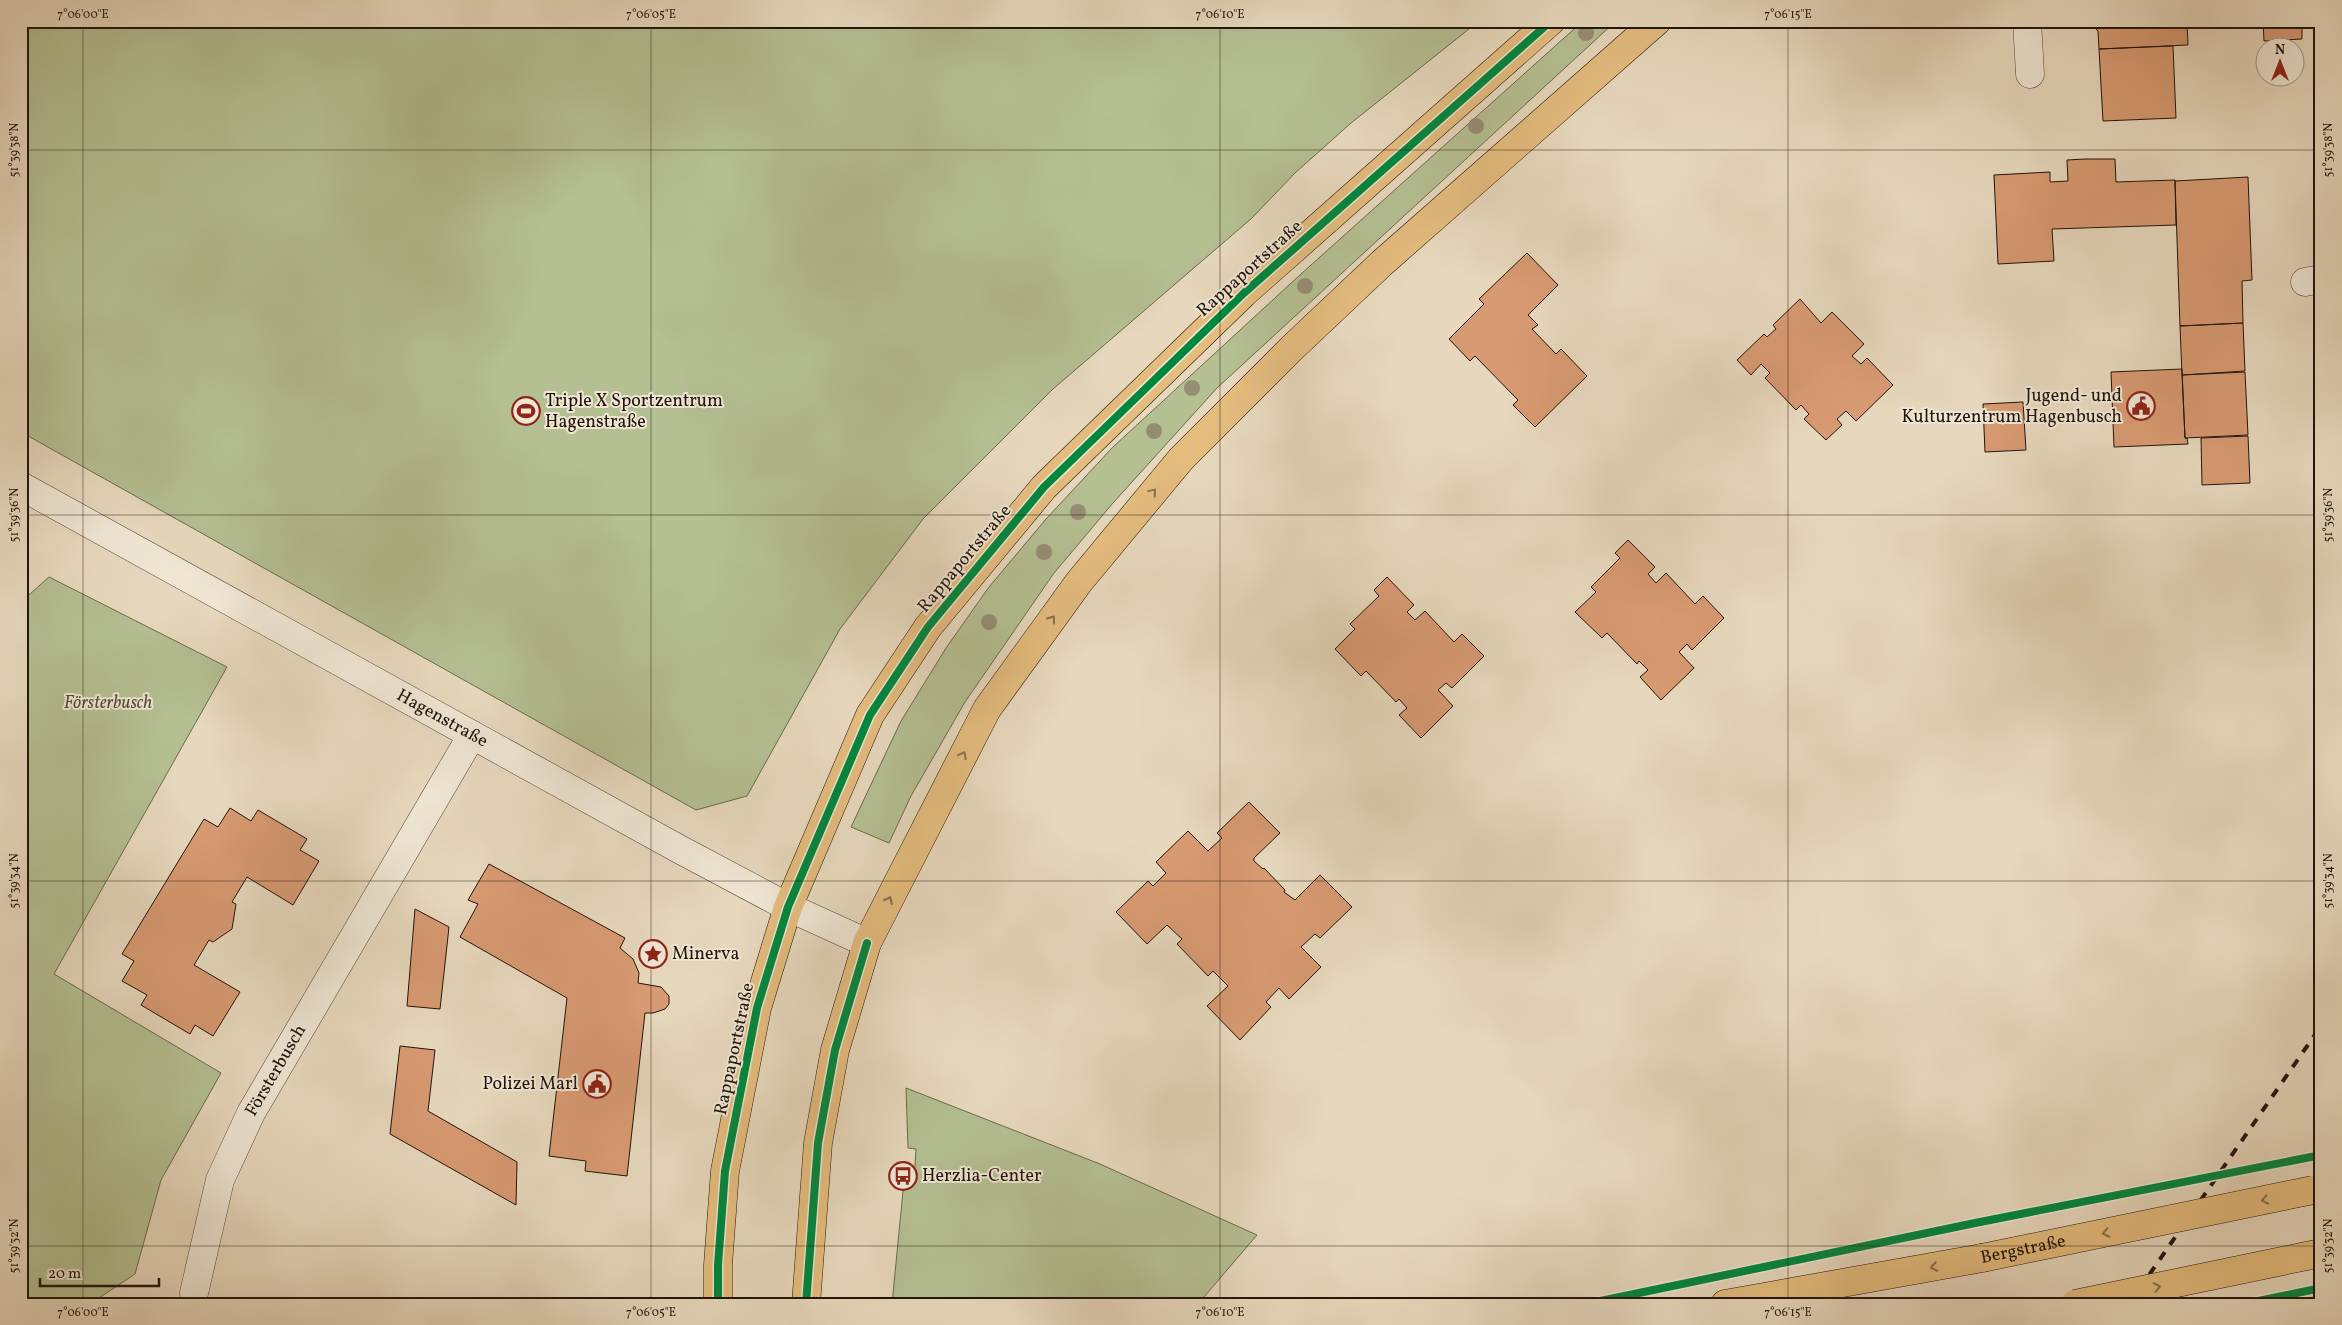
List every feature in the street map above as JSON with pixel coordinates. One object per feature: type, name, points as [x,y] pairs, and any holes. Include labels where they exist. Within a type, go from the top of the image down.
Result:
[{"type":"main road","name":"Rappaportstraße","points":[[718,1304],[718,1265],[726,1171],[756,1008],[788,907],[870,715],[928,627],[1044,487],[1244,293],[1551,21]]},
{"type":"main road","points":[[806,1304],[818,1143],[835,1050],[867,943],[987,709],[1079,582],[1181,459],[1292,348],[1382,263],[1657,21]]},
{"type":"main road","name":"Bergstraße","points":[[1725,1304],[1982,1258],[2317,1190]]},
{"type":"main road","points":[[2075,1304],[2321,1253]]},
{"type":"street","points":[[2027,21],[2030,74]]},
{"type":"street","name":"Hagenstraße","points":[[21,486],[788,907],[867,943]]},
{"type":"street","name":"Försterbusch","points":[[194,1293],[220,1180],[251,1113],[472,735]]},
{"type":"green space","name":"Triple X Sportzentrum Hagenstraße","points":[[21,21],[1479,21],[1351,123],[1295,173],[1252,218],[1053,389],[923,519],[840,629],[747,796],[696,810],[21,432]]},
{"type":"green space","points":[[1583,21],[1616,21],[1217,388],[1113,503],[1054,573],[965,702],[911,796],[889,843],[851,827],[901,721],[946,648],[989,587],[1046,519],[1113,447],[1301,274]]},
{"type":"green space","name":"Försterbusch","points":[[49,577],[227,667],[54,974],[221,1073],[161,1180],[135,1274],[90,1304],[21,1304],[21,602]]},
{"type":"green space","points":[[906,1088],[1100,1164],[1257,1235],[1198,1304],[892,1304],[904,1181],[914,1181],[916,1149],[908,1148]]},
{"type":"building","points":[[2093,21],[2187,21],[2188,45],[2099,49],[2098,31],[2093,26]]},
{"type":"building","points":[[2263,21],[2302,21],[2302,38],[2264,38]]},
{"type":"building","points":[[2173,46],[2176,118],[2103,121],[2099,49]]},
{"type":"building","points":[[2115,159],[2116,182],[2175,180],[2176,225],[2052,229],[2054,261],[1998,264],[1994,175],[2050,172],[2050,182],[2068,181],[2067,160]]},
{"type":"building","points":[[2248,177],[2252,280],[2242,281],[2243,323],[2180,326],[2175,181]]},
{"type":"building","points":[[1527,253],[1558,285],[1528,315],[1538,325],[1532,329],[1556,354],[1561,349],[1587,376],[1535,427],[1513,405],[1518,400],[1475,356],[1470,361],[1449,339],[1484,304],[1479,299]]},
{"type":"building","points":[[1800,299],[1821,323],[1832,312],[1864,344],[1852,356],[1861,364],[1867,358],[1893,385],[1856,421],[1846,411],[1837,419],[1842,425],[1826,440],[1804,419],[1809,414],[1801,405],[1796,410],[1765,378],[1770,373],[1761,364],[1751,375],[1737,360],[1764,334],[1767,337],[1776,329],[1773,325]]},
{"type":"building","points":[[2243,323],[2245,371],[2182,375],[2180,326]]},
{"type":"building","points":[[2182,369],[2185,438],[2187,438],[2188,444],[2114,447],[2111,372]]},
{"type":"building","points":[[2245,372],[2248,435],[2185,438],[2182,375]]},
{"type":"building","points":[[2023,402],[2026,450],[1985,452],[1983,404]]},
{"type":"building","points":[[2248,436],[2250,483],[2202,485],[2201,438]]},
{"type":"building","points":[[1628,540],[1655,567],[1648,574],[1656,583],[1666,573],[1695,604],[1703,596],[1724,618],[1692,650],[1687,644],[1679,652],[1694,668],[1661,700],[1640,677],[1648,670],[1639,661],[1637,664],[1607,633],[1602,638],[1575,612],[1596,592],[1591,587],[1620,558],[1615,553]]},
{"type":"building","points":[[1387,577],[1414,605],[1407,612],[1415,620],[1425,611],[1454,642],[1462,634],[1484,656],[1452,688],[1446,683],[1438,690],[1453,706],[1421,738],[1399,715],[1407,708],[1399,699],[1396,702],[1366,671],[1361,676],[1335,649],[1355,629],[1350,624],[1379,596],[1374,590]]},
{"type":"building","points":[[1249,802],[1280,833],[1254,858],[1254,861],[1264,868],[1285,890],[1284,892],[1295,900],[1320,875],[1352,907],[1320,938],[1315,934],[1301,947],[1321,967],[1289,999],[1279,988],[1266,1002],[1271,1007],[1240,1040],[1207,1006],[1228,986],[1213,971],[1208,976],[1177,944],[1182,939],[1167,925],[1147,944],[1116,912],[1148,881],[1153,886],[1166,873],[1156,862],[1188,831],[1208,851],[1222,838],[1217,833]]},
{"type":"building","points":[[230,808],[251,821],[258,810],[307,839],[300,850],[319,861],[293,905],[247,877],[232,902],[236,904],[232,929],[213,942],[209,940],[194,965],[240,992],[213,1036],[195,1025],[190,1034],[141,1005],[147,995],[122,981],[134,961],[122,954],[204,819],[218,827]]},
{"type":"building","name":"Polizei Marl","points":[[489,864],[625,938],[620,948],[633,959],[639,973],[638,983],[661,987],[669,996],[669,1004],[665,1009],[653,1013],[645,1013],[627,1176],[585,1171],[586,1161],[549,1156],[567,998],[460,937],[478,904],[468,900]]},
{"type":"building","points":[[415,909],[449,927],[440,1009],[407,1006]]},
{"type":"building","points":[[400,1046],[435,1050],[428,1111],[517,1162],[516,1205],[390,1134]]},
{"type":"railway","points":[[2129,1304],[2321,1026]]},
{"type":"cycle path","points":[[718,1304],[718,1265],[725,1171],[757,1008],[788,907],[870,715],[928,627],[1044,487],[1244,293],[1551,21]]},
{"type":"cycle path","points":[[806,1304],[818,1143],[835,1050],[867,943]]},
{"type":"cycle path","points":[[1586,1304],[1975,1223],[2321,1155]]},
{"type":"cycle path","points":[[2244,1304],[2321,1288]]},
{"type":"place","name":"Jugend- und Kulturzentrum Hagenbusch","points":[[2141,406]]},
{"type":"place","name":"Triple X Sportzentrum Hagenstraße","points":[[526,411]]},
{"type":"place","name":"Minerva","points":[[653,954]]},
{"type":"place","name":"Polizei Marl","points":[[597,1084]]},
{"type":"place","name":"Herzlia-Center","points":[[903,1176]]}]
